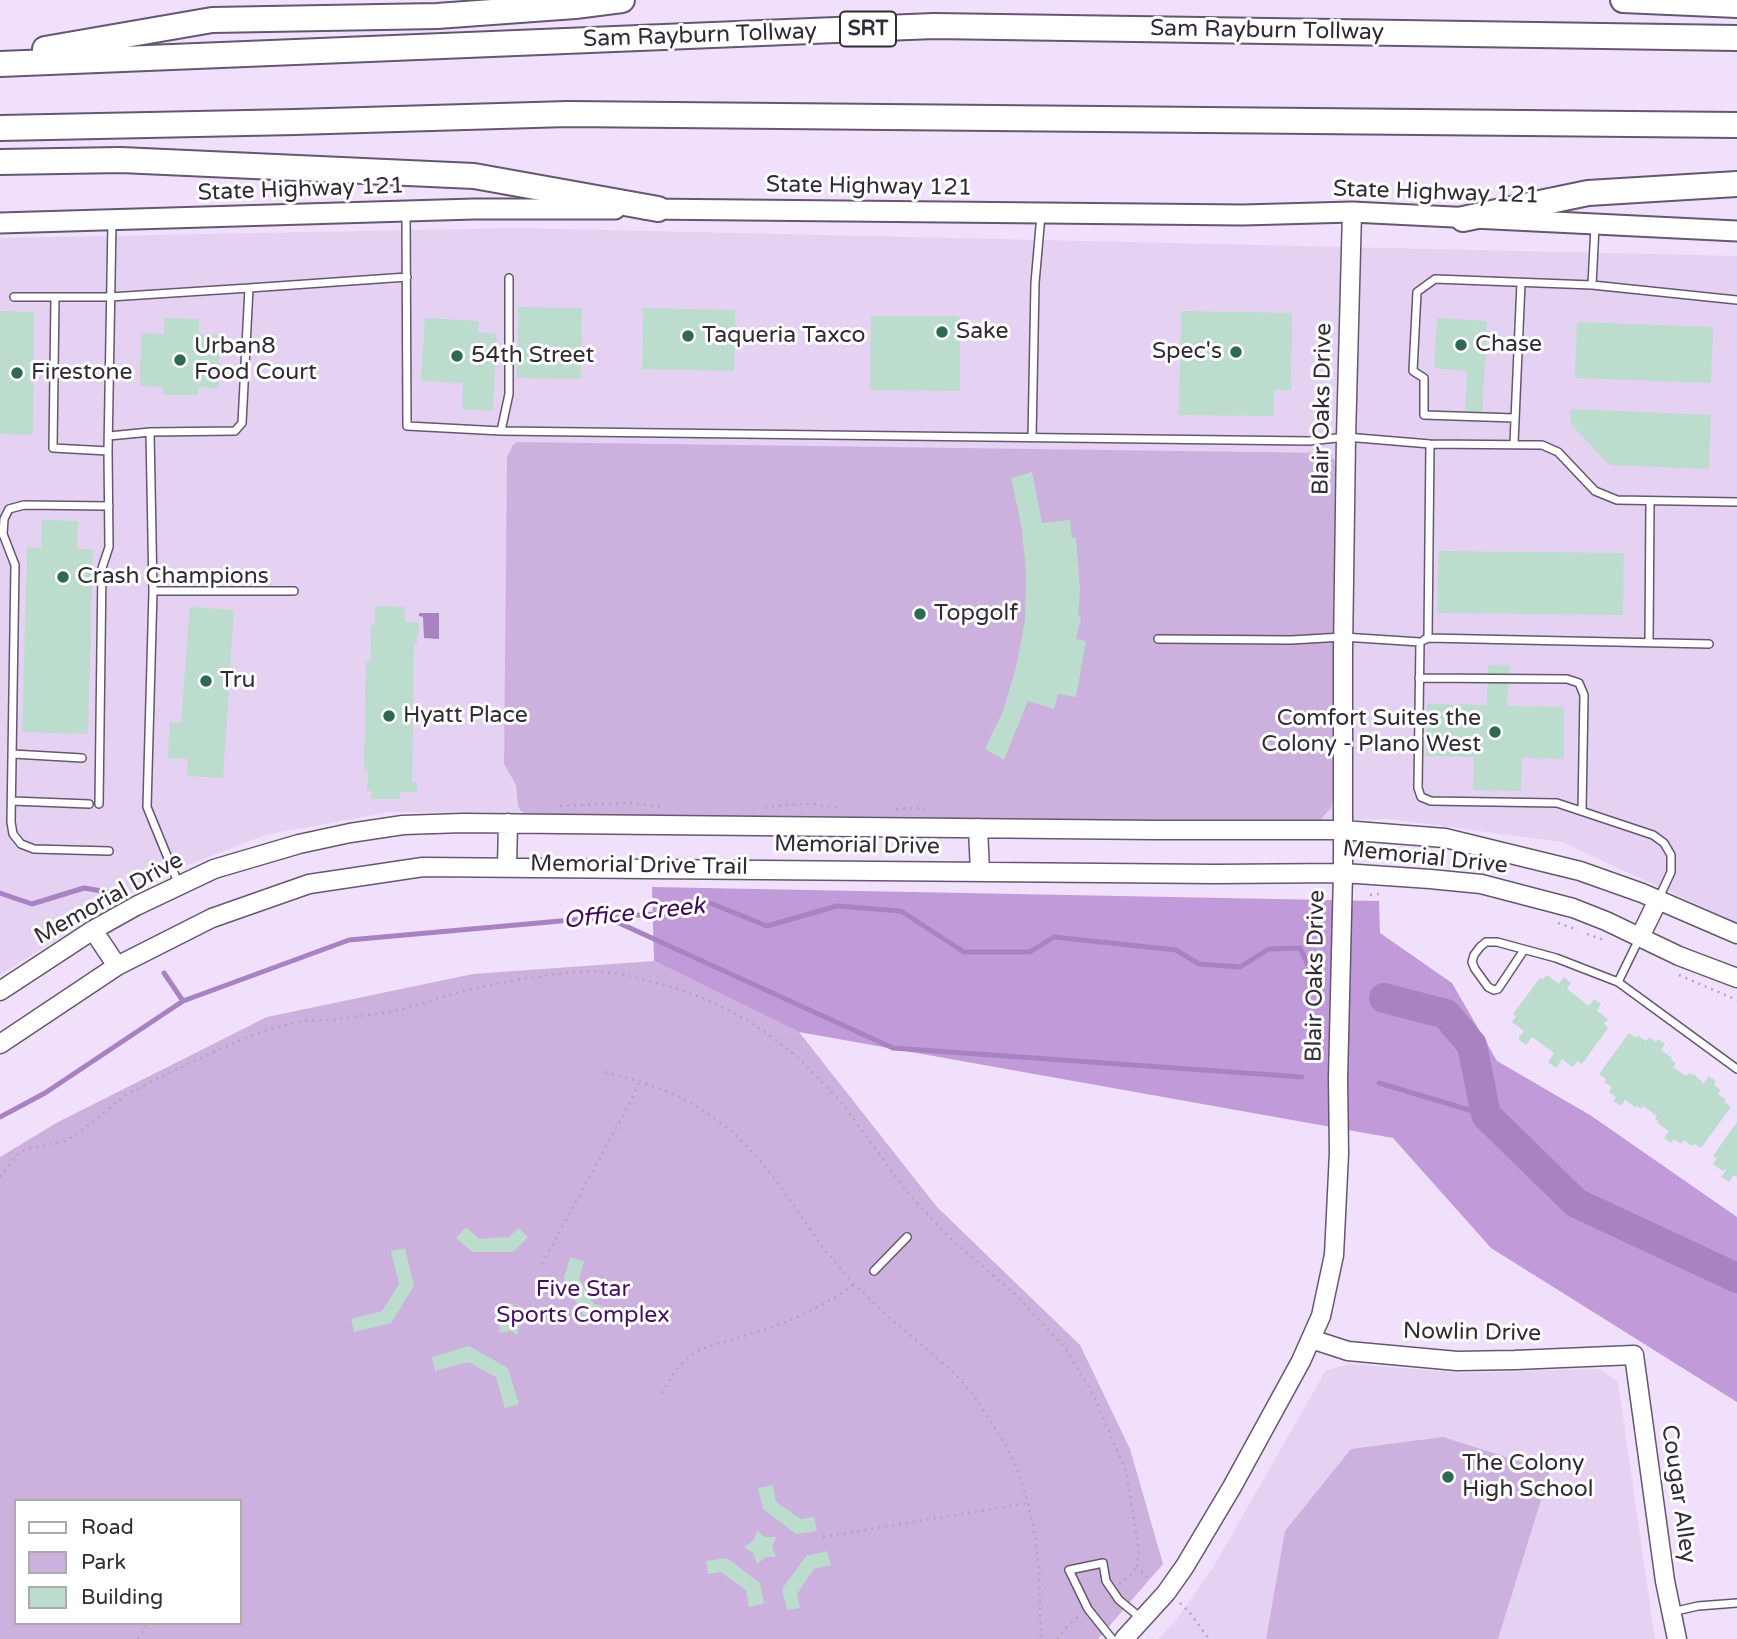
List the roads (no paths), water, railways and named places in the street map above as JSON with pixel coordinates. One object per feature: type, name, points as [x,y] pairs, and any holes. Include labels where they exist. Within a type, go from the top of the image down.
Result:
[{"type":"highway","points":[[0,57],[212,20],[437,16],[622,0]]},
{"type":"highway","points":[[1623,0],[1737,5]]},
{"type":"highway","name":"Sam Rayburn Tollway","points":[[0,64],[934,26],[1737,38]]},
{"type":"highway","points":[[0,128],[568,114],[1737,125]]},
{"type":"highway","points":[[0,162],[121,160],[474,176],[658,209]]},
{"type":"highway","points":[[1463,219],[1588,193],[1737,184]]},
{"type":"main road","name":"State Highway 121","points":[[0,223],[474,209],[1242,215],[1352,212],[1737,231]]},
{"type":"street","name":"Blair Oaks Drive","points":[[1124,1639],[1166,1593],[1185,1566],[1276,1407],[1321,1316],[1334,1255],[1343,873],[1343,636],[1352,212]]},
{"type":"street","name":"Memorial Drive","points":[[0,991],[93,930],[214,869],[299,844],[403,825],[508,823],[1343,830],[1445,838],[1580,871],[1658,900],[1737,934]]},
{"type":"street","points":[[507,867],[508,823]]},
{"type":"street","points":[[978,828],[980,872]]},
{"type":"street","name":"Memorial Drive","points":[[0,1044],[117,966],[212,918],[309,884],[423,867],[1343,873],[1430,878],[1481,884],[1573,908],[1606,921],[1637,944],[1679,956],[1737,978]]},
{"type":"street","points":[[1637,944],[1658,900]]},
{"type":"street","points":[[93,930],[117,966]]},
{"type":"street","name":"Nowlin Drive","points":[[1311,1339],[1348,1351],[1457,1361],[1634,1355]]},
{"type":"street","name":"Cougar Alley","points":[[1634,1355],[1665,1581],[1676,1639]]},
{"type":"lane","points":[[406,212],[407,426],[501,431],[1309,441],[1346,438],[1430,444],[1514,443],[1542,445],[1558,452],[1595,491],[1617,500],[1737,502]]},
{"type":"lane","points":[[1032,438],[1035,283],[1041,213]]},
{"type":"lane","points":[[99,804],[102,568],[109,547],[112,220]]},
{"type":"lane","points":[[1592,285],[1595,224]]},
{"type":"lane","points":[[14,297],[110,297],[407,277]]},
{"type":"lane","points":[[501,431],[509,394],[509,278]]},
{"type":"lane","points":[[1515,418],[1424,415],[1424,378],[1413,371],[1417,292],[1435,279],[1592,285],[1737,300]]},
{"type":"lane","points":[[1514,443],[1521,284]]},
{"type":"lane","points":[[109,436],[150,432],[234,431],[242,423],[249,288]]},
{"type":"lane","points":[[55,297],[54,449],[108,451]]},
{"type":"lane","points":[[150,432],[153,591],[147,807],[179,885]]},
{"type":"lane","points":[[1428,638],[1430,444]]},
{"type":"lane","points":[[1649,642],[1650,501]]},
{"type":"lane","points":[[109,506],[24,505],[9,509],[4,519],[3,534],[15,565],[13,834],[21,844],[34,849],[109,851]]},
{"type":"lane","points":[[153,591],[294,591]]},
{"type":"lane","points":[[1158,639],[1291,640],[1343,636],[1420,642],[1428,638],[1709,644]]},
{"type":"lane","points":[[1420,642],[1418,789],[1421,797],[1432,801],[1557,803],[1653,835],[1664,843],[1671,855],[1671,872],[1658,900]]},
{"type":"lane","points":[[1419,678],[1567,679],[1579,683],[1584,695],[1582,811]]},
{"type":"lane","points":[[13,754],[82,758]]},
{"type":"lane","points":[[12,801],[89,804]]},
{"type":"lane","points":[[1524,950],[1498,989],[1494,990],[1472,962],[1474,955],[1486,942],[1497,942],[1556,958],[1618,982],[1737,1069]]},
{"type":"lane","points":[[1618,982],[1637,944]]},
{"type":"lane","points":[[874,1271],[907,1237]]},
{"type":"lane","points":[[1112,1639],[1088,1609],[1069,1570],[1103,1563],[1106,1581],[1119,1600],[1142,1620]]},
{"type":"lane","points":[[1671,1612],[1698,1606],[1737,1603]]},
{"type":"waterway","points":[[0,893],[32,904],[84,888],[114,893]]},
{"type":"waterway","name":"Office Creek","points":[[0,1117],[45,1093],[183,1001],[349,940],[674,913],[705,901],[767,926],[837,906],[901,911],[964,952],[1030,952],[1054,937],[1176,950],[1199,964],[1240,967],[1269,949],[1300,948],[1309,967]]},
{"type":"waterway","points":[[608,918],[893,1048],[1302,1077]]},
{"type":"waterway","points":[[164,973],[183,1001]]},
{"type":"waterway","name":"Office Creek","points":[[1384,998],[1446,1014],[1472,1045],[1486,1115],[1576,1203],[1737,1278]]},
{"type":"waterway","points":[[1379,1083],[1486,1115]]},
{"type":"place","name":"Sake","points":[[942,332]]},
{"type":"place","name":"Taqueria Taxco","points":[[688,336]]},
{"type":"place","name":"Chase","points":[[1461,345]]},
{"type":"place","name":"Spec's","points":[[1236,352]]},
{"type":"place","name":"54th Street","points":[[457,356]]},
{"type":"place","name":"Urban8 Food Court","points":[[180,360]]},
{"type":"place","name":"Firestone","points":[[17,373]]},
{"type":"place","name":"Crash Champions","points":[[63,577]]},
{"type":"place","name":"Topgolf","points":[[920,614]]},
{"type":"place","name":"Tru","points":[[206,681]]},
{"type":"place","name":"Hyatt Place","points":[[389,716]]},
{"type":"place","name":"Comfort Suites the Colony - Plano West","points":[[1495,732]]},
{"type":"place","name":"The Colony High School","points":[[1448,1477]]},
{"type":"park label","name":"Five Star Sports Complex","points":[[583,1303]]}]
